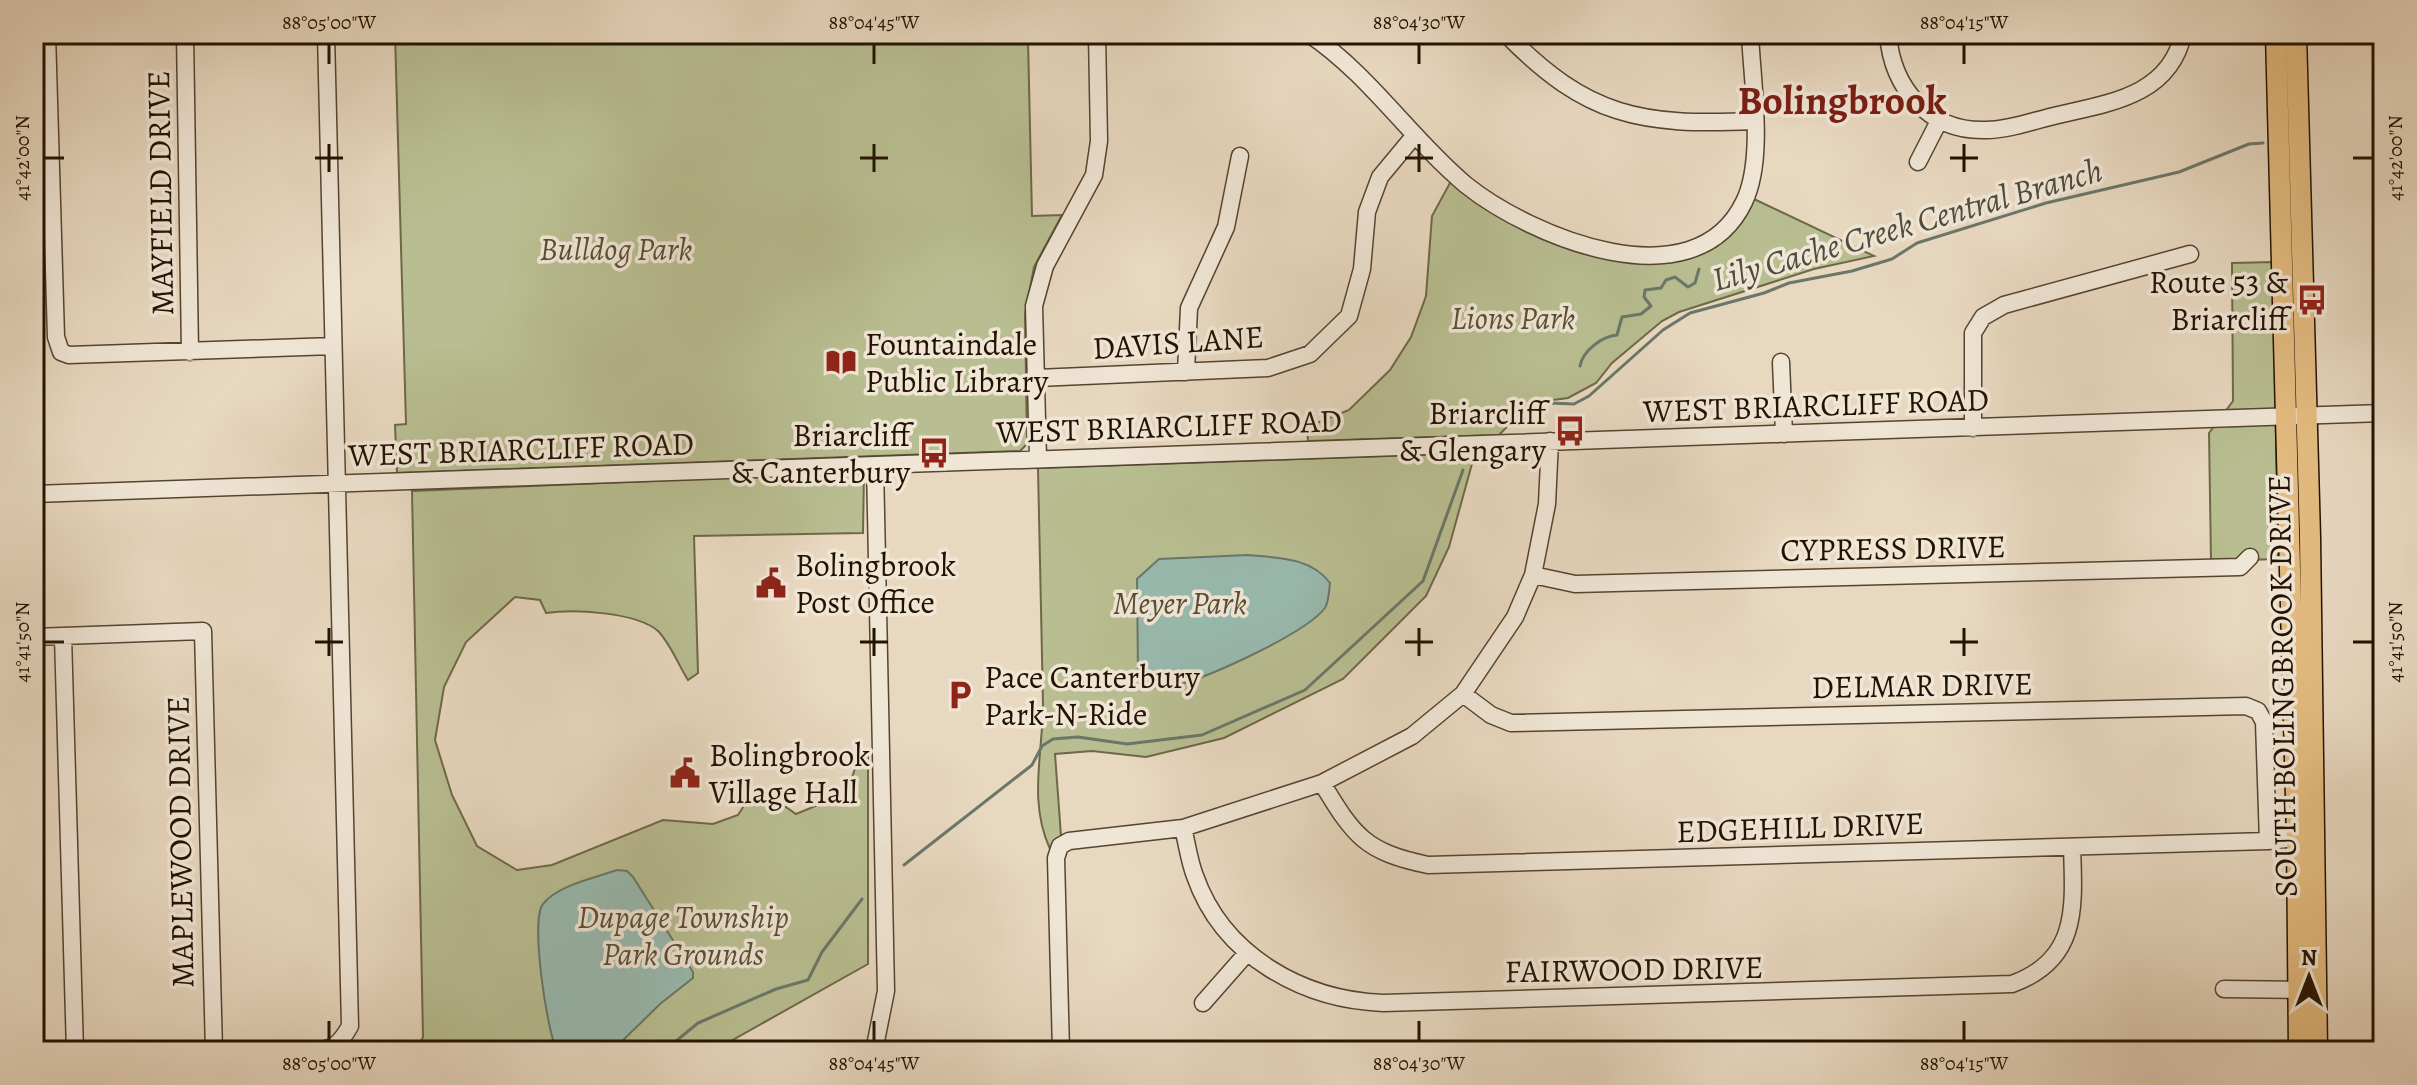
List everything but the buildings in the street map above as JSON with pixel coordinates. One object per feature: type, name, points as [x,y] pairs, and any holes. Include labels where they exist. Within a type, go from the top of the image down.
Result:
[{"type":"main road","points":[[2276,34],[2295,415]]},
{"type":"main road","points":[[2295,415],[2296,34]]},
{"type":"main road","name":"SOUTH BOLINGBROOK DRIVE","points":[[2295,415],[2307,990],[2299,1051]]},
{"type":"main road","name":"SOUTH BOLINGBROOK DRIVE","points":[[2307,990],[2317,1051]]},
{"type":"street","points":[[47,34],[56,337],[61,352],[69,355],[333,346]]},
{"type":"street","name":"MAYFIELD DRIVE","points":[[185,34],[190,352]]},
{"type":"street","points":[[313,1051],[329,1050],[342,1042],[350,1026],[326,34]]},
{"type":"street","points":[[1038,459],[1034,306],[1045,266],[1094,175],[1099,141],[1097,34]]},
{"type":"street","points":[[1309,34],[1342,62],[1468,186],[1524,221],[1582,245],[1645,258],[1685,251],[1708,240],[1733,218],[1744,203],[1754,167],[1750,34]]},
{"type":"street","points":[[1506,34],[1542,70],[1595,104],[1646,120],[1690,124],[1753,121]]},
{"type":"street","points":[[1888,34],[1892,61],[1908,96],[1939,121],[1955,127],[1987,130],[2126,99],[2169,69],[2183,34]]},
{"type":"street","points":[[1918,162],[1939,121]]},
{"type":"street","name":"DAVIS LANE","points":[[1037,378],[1268,368],[1310,354],[1349,316],[1362,269],[1367,212],[1380,177],[1414,136]]},
{"type":"street","points":[[1186,372],[1189,308],[1226,227],[1240,156]]},
{"type":"street","points":[[1973,428],[1973,333],[1983,317],[2004,305],[2190,254]]},
{"type":"street","points":[[1781,362],[1784,434]]},
{"type":"street","name":"WEST BRIARCLIFF ROAD","points":[[34,494],[2383,413]]},
{"type":"street","points":[[1061,1051],[1056,858],[1060,846],[1069,841],[1183,828],[1322,783],[1412,736],[1463,694],[1515,617],[1533,575],[1547,504],[1550,441]]},
{"type":"street","points":[[874,1051],[886,991],[875,465]]},
{"type":"street","name":"CYPRESS DRIVE","points":[[1533,575],[1575,584],[2240,567],[2250,557]]},
{"type":"street","name":"MAPLEWOOD DRIVE","points":[[63,636],[203,631],[214,1051]]},
{"type":"street","points":[[34,637],[63,636],[75,1051]]},
{"type":"street","name":"DELMAR DRIVE","points":[[1463,694],[1491,715],[1511,723],[2246,706],[2258,711],[2264,722],[2268,841]]},
{"type":"street","name":"EDGEHILL DRIVE","points":[[1322,783],[1352,831],[1389,857],[1428,865],[2268,841],[2306,837]]},
{"type":"street","name":"FAIRWOOD DRIVE","points":[[1183,828],[1195,877],[1213,913],[1247,953],[1282,977],[1332,998],[1383,1003],[2002,987],[2022,981],[2041,969],[2063,942],[2073,911],[2072,847]]},
{"type":"street","points":[[1203,1003],[1247,953]]},
{"type":"street","points":[[2224,989],[2307,990]]},
{"type":"green space","name":"Bulldog Park","points":[[395,34],[820,34],[824,43],[1028,40],[1032,216],[1062,215],[1034,267],[1025,314],[1027,444],[1020,451],[397,473],[395,425],[406,424]]},
{"type":"green space","name":"Lions Park","points":[[1451,181],[1550,233],[1624,259],[1660,263],[1694,257],[1724,238],[1752,198],[1874,256],[1814,269],[1679,312],[1662,321],[1612,363],[1596,383],[1568,398],[1530,403],[1499,435],[1308,441],[1307,427],[1349,410],[1390,370],[1411,337],[1426,296],[1432,216]]},
{"type":"green space","points":[[2273,262],[2278,559],[2211,561],[2209,433],[2233,401],[2232,263]]},
{"type":"green space","name":"Meyer Park","points":[[1475,453],[1449,547],[1426,596],[1343,679],[1224,738],[1146,757],[1092,751],[1055,754],[1061,836],[1050,849],[1043,831],[1038,795],[1043,703],[1038,468]]},
{"type":"green space","name":"Dupage Township Park Grounds","points":[[864,472],[863,533],[694,536],[698,673],[688,680],[662,636],[648,625],[604,613],[546,613],[540,600],[515,597],[466,642],[444,687],[435,740],[452,795],[477,846],[517,870],[552,865],[663,820],[713,824],[738,815],[753,792],[763,791],[796,814],[847,793],[860,753],[868,754],[868,964],[713,1051],[416,1051],[423,1037],[412,491]]},
{"type":"water","points":[[1248,555],[1293,560],[1322,574],[1330,583],[1325,608],[1280,641],[1214,672],[1176,685],[1143,687],[1138,674],[1137,579],[1159,559]]},
{"type":"water","points":[[617,870],[627,871],[633,877],[693,972],[693,978],[660,1004],[612,1051],[557,1051],[541,976],[539,914],[543,904],[558,892]]},
{"type":"waterway","name":"Lily Cache Creek Central Branch","points":[[1516,424],[1550,403],[1574,404],[1589,396],[1663,330],[1690,313],[1789,283],[1852,271],[1892,259],[1917,243],[2046,203],[2179,172],[2249,144],[2263,143]]},
{"type":"waterway","points":[[1580,366],[1594,345],[1617,335],[1622,317],[1641,314],[1651,306],[1644,297],[1645,290],[1661,288],[1666,280],[1675,277],[1688,287],[1695,283],[1699,269]]},
{"type":"waterway","points":[[904,865],[1032,765],[1042,746],[1053,739],[1078,737],[1127,744],[1202,735],[1305,690],[1423,581],[1463,470]]},
{"type":"waterway","points":[[664,1051],[698,1023],[776,989],[808,980],[822,952],[862,899]]},
{"type":"place","name":"Route 53 & Briarcliff","points":[[2312,300]]},
{"type":"place","name":"Fountaindale Public Library","points":[[841,362]]},
{"type":"place","name":"Briarcliff & Glengary","points":[[1570,431]]},
{"type":"place","name":"Briarcliff & Canterbury","points":[[934,453]]},
{"type":"place","name":"Bolingbrook Post Office","points":[[771,583]]},
{"type":"place","name":"Pace Canterbury Park-N-Ride","points":[[960,695]]},
{"type":"place","name":"Bolingbrook Village Hall","points":[[685,773]]},
{"type":"district","name":"Bolingbrook","points":[[1842,100]]}]
